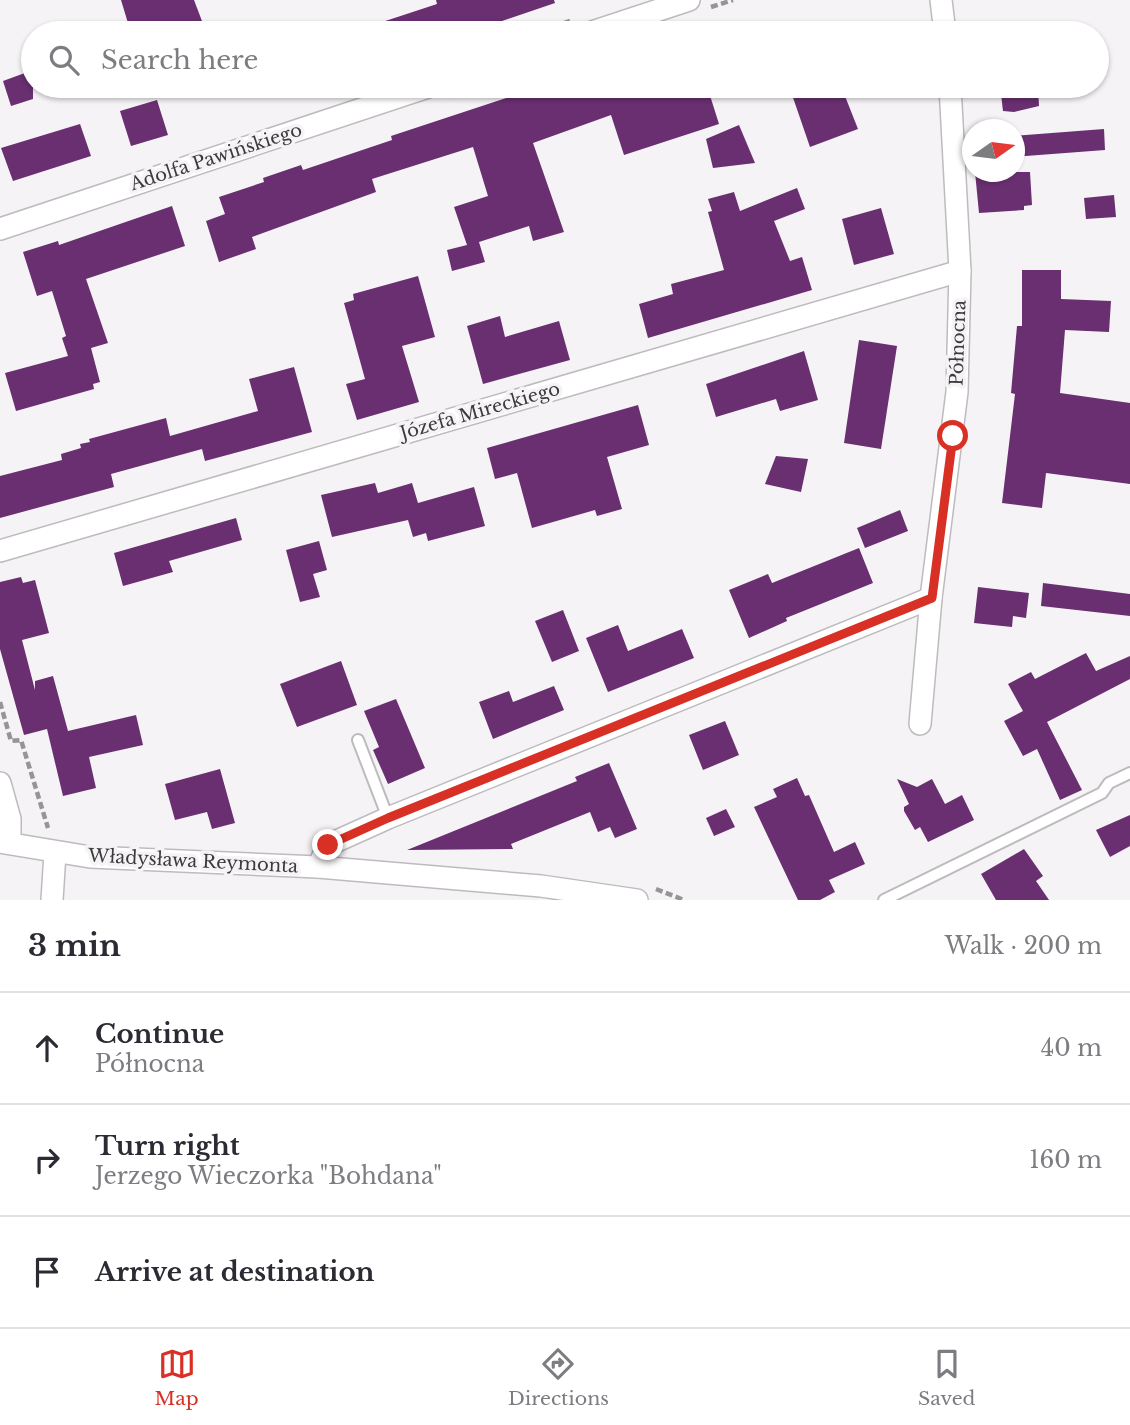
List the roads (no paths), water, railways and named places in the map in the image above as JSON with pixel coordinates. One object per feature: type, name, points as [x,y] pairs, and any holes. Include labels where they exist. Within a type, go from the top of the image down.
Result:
[{"type":"street","points":[[625,21],[689,0]]},
{"type":"street","points":[[941,0],[944,21]]},
{"type":"street","name":"Adolfa Pawińskiego","points":[[0,229],[395,98]]},
{"type":"street","name":"Północna","points":[[920,724],[957,392],[960,271],[951,98]]},
{"type":"street","name":"Józefa Mireckiego","points":[[0,551],[960,271]]},
{"type":"street","points":[[318,867],[328,845],[388,818],[932,598]]},
{"type":"street","points":[[0,783],[10,819],[5,842]]},
{"type":"street","name":"Władysława Reymonta","points":[[5,842],[157,861],[318,867],[587,896],[645,894]]},
{"type":"street","points":[[52,900],[53,846]]},
{"type":"lane","points":[[359,740],[388,818]]},
{"type":"lane","points":[[884,900],[1102,793],[1109,783],[1130,773]]}]
